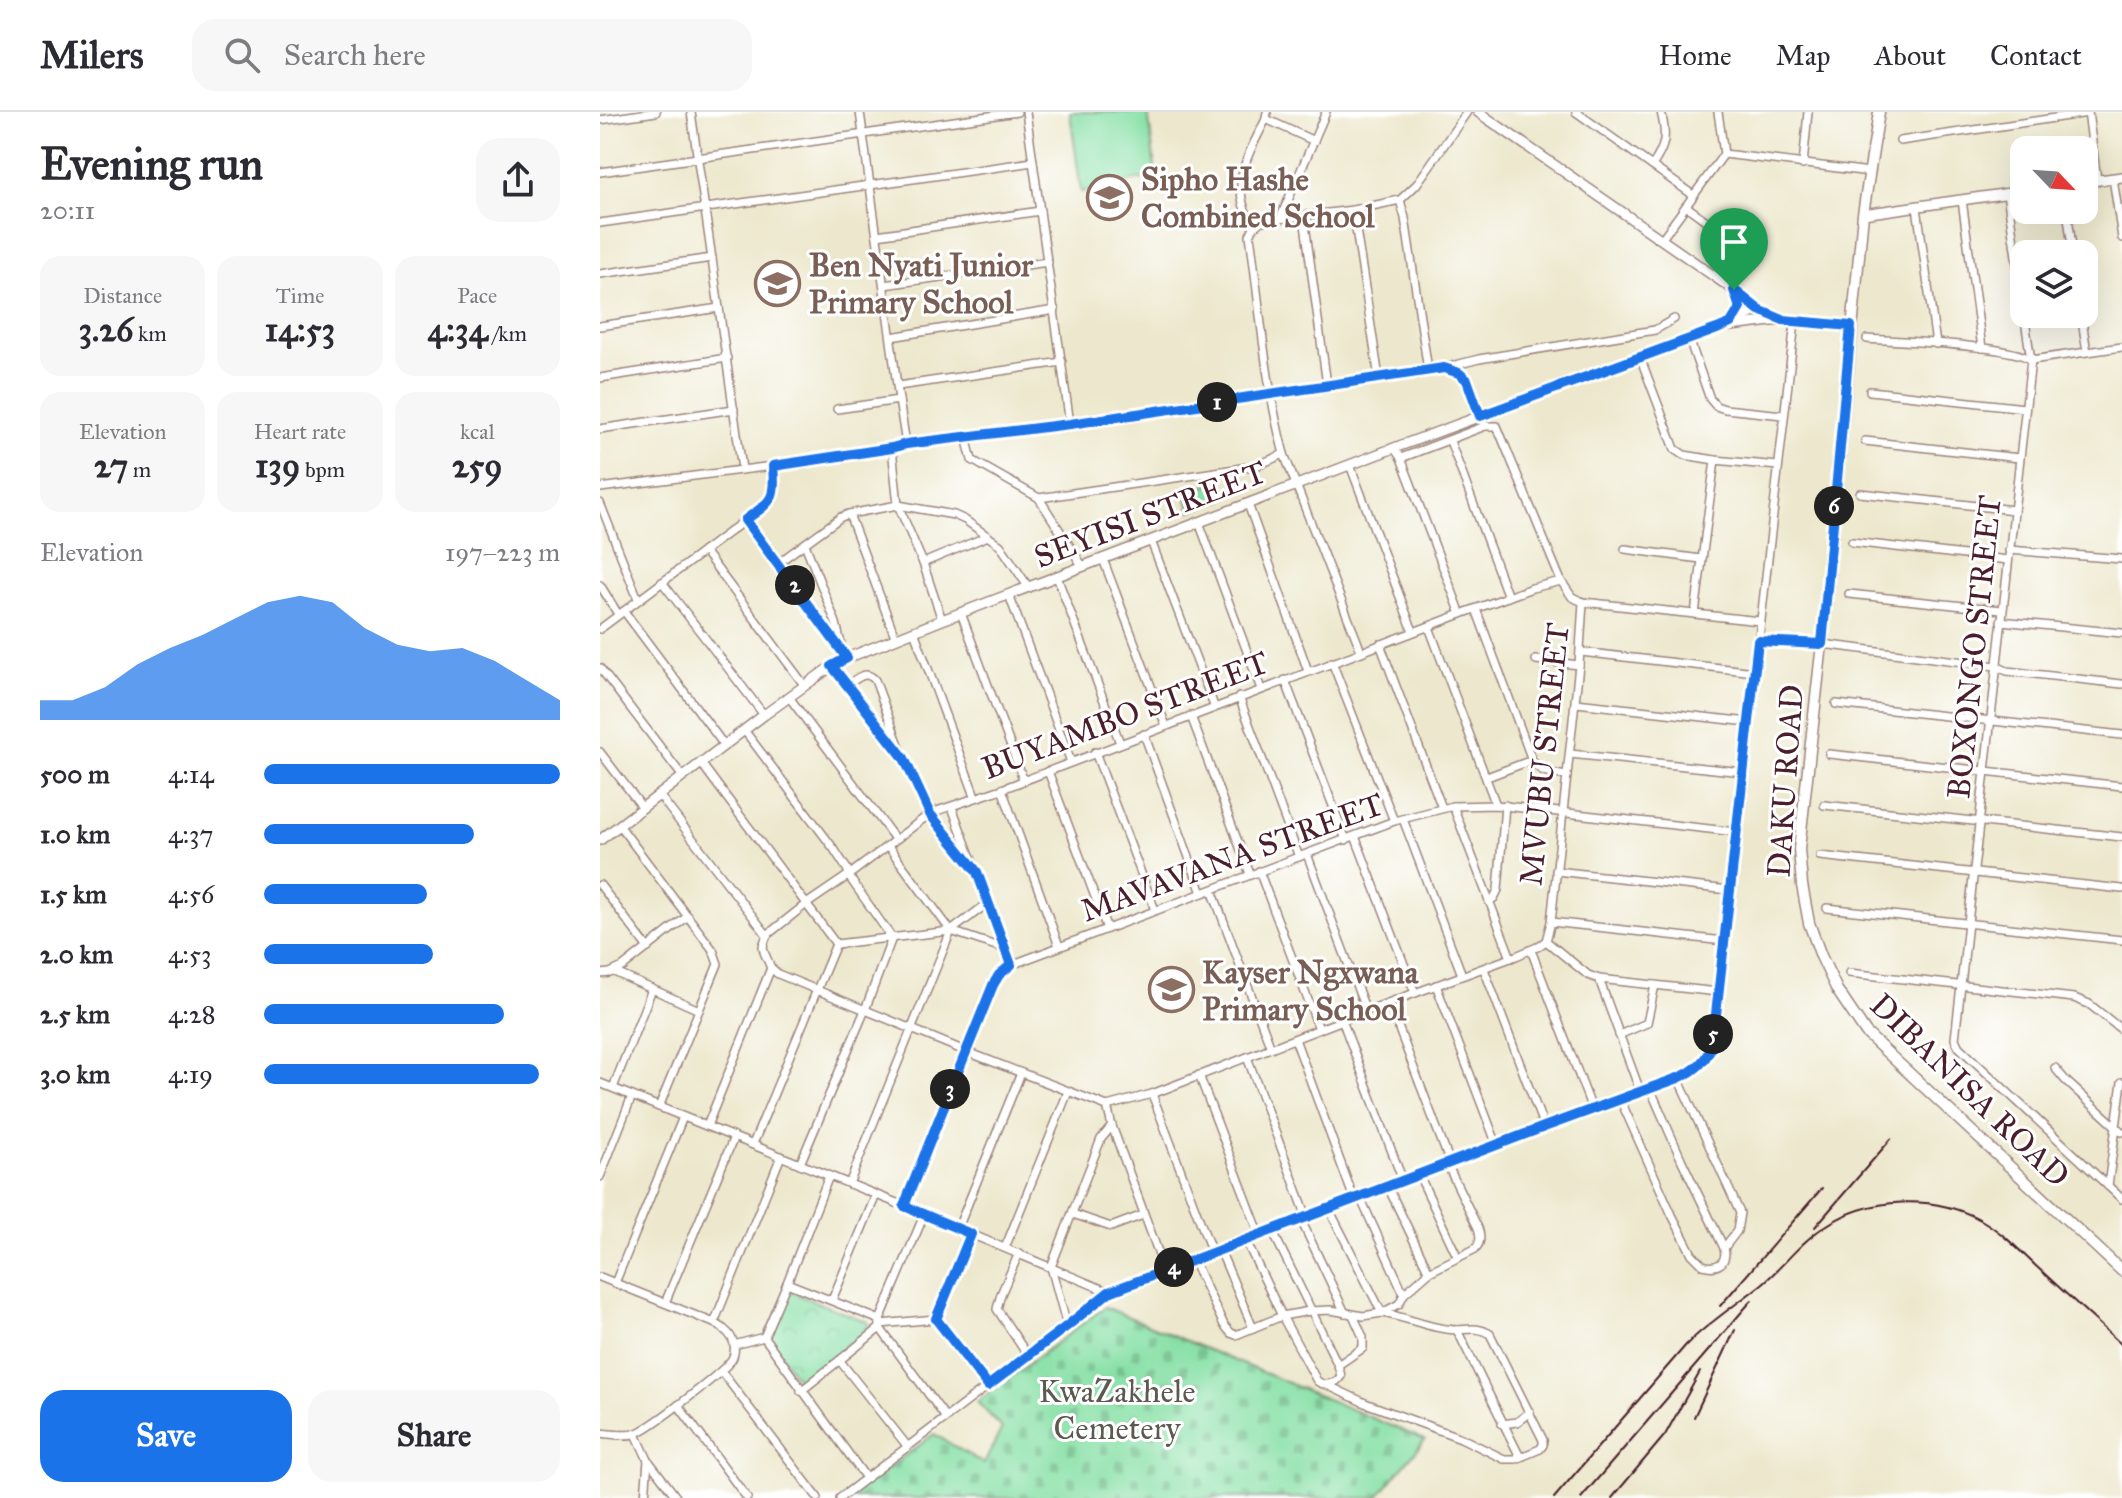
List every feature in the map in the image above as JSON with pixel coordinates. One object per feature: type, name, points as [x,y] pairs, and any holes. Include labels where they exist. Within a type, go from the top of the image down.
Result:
[{"type":"main road","name":"DAKU ROAD","points":[[1828,972],[1806,910],[1800,833],[1822,644],[1863,214],[1879,112]]},
{"type":"main road","name":"DIBANISA ROAD","points":[[1828,972],[1852,1014],[1875,1042],[2122,1271]]},
{"type":"street","points":[[600,120],[656,112]]},
{"type":"street","points":[[691,112],[742,469]]},
{"type":"street","points":[[860,112],[906,444]]},
{"type":"street","points":[[600,172],[1017,112]]},
{"type":"street","points":[[1026,112],[1070,424]]},
{"type":"street","points":[[1280,219],[1326,112]]},
{"type":"street","points":[[1252,231],[1261,221],[1353,210],[1400,200],[1416,185],[1467,112]]},
{"type":"street","points":[[1478,112],[1759,310],[1783,320],[1851,326]]},
{"type":"street","points":[[1652,166],[1665,142],[1661,112]]},
{"type":"street","points":[[1661,240],[1724,154],[1718,112]]},
{"type":"street","points":[[1803,165],[1808,112]]},
{"type":"street","points":[[1900,141],[2088,112],[2091,136]]},
{"type":"street","points":[[1579,113],[1693,195]]},
{"type":"street","points":[[1314,141],[1266,116],[1240,179],[1244,209],[1252,231],[1272,395],[1284,454],[1361,651]]},
{"type":"street","points":[[1724,154],[1870,172]]},
{"type":"street","points":[[600,223],[1033,162]]},
{"type":"street","points":[[2098,180],[2118,177],[2122,238]]},
{"type":"street","name":"BOXONGO STREET","points":[[2007,193],[2014,240]]},
{"type":"street","points":[[1863,214],[2010,193]]},
{"type":"street","points":[[1400,200],[1428,370]]},
{"type":"street","points":[[1962,200],[1982,348]]},
{"type":"street","points":[[1686,206],[1723,233]]},
{"type":"street","points":[[1917,207],[1936,344]]},
{"type":"street","points":[[1353,210],[1379,378]]},
{"type":"street","points":[[877,235],[1040,211]]},
{"type":"street","points":[[1304,217],[1327,385]]},
{"type":"street","points":[[600,274],[712,258]]},
{"type":"street","points":[[884,285],[1048,262]]},
{"type":"street","points":[[1731,323],[1740,308],[1734,290]]},
{"type":"street","points":[[600,326],[719,308]]},
{"type":"street","points":[[891,337],[1055,310]]},
{"type":"street","name":"SEYISI STREET","points":[[600,840],[845,654],[896,639],[1394,448],[1717,329],[1759,310]]},
{"type":"street","points":[[600,488],[1070,424],[1444,368],[1479,359],[1655,330],[1674,319]]},
{"type":"street","points":[[1717,329],[1783,320]]},
{"type":"street","points":[[840,1498],[1109,1292],[1678,1078],[1698,1066],[1713,1041],[1795,322]]},
{"type":"street","name":"BOXONGO STREET","points":[[2026,328],[2031,360],[1955,1043],[2108,1186]]},
{"type":"street","points":[[2083,328],[2087,352]]},
{"type":"street","points":[[1689,339],[1710,399],[1716,406],[1783,415]]},
{"type":"street","points":[[1867,339],[1982,348],[2020,354],[2031,360],[2122,347]]},
{"type":"street","points":[[1640,357],[1675,449],[1684,455],[1778,466]]},
{"type":"street","points":[[600,378],[727,358]]},
{"type":"street","points":[[898,386],[1062,362]]},
{"type":"street","name":"MVUBU STREET","points":[[1444,368],[1459,373],[1467,380],[1485,426],[1497,426],[1561,581],[1572,597],[1583,602],[1576,703],[1551,922],[1546,941]]},
{"type":"street","points":[[1870,391],[2025,408]]},
{"type":"street","points":[[837,409],[899,400]]},
{"type":"street","points":[[600,429],[734,409]]},
{"type":"street","points":[[1401,458],[1485,426]]},
{"type":"street","points":[[966,437],[972,460],[1039,498],[1083,567]]},
{"type":"street","points":[[1450,441],[1508,597]]},
{"type":"street","points":[[1865,441],[2019,458]]},
{"type":"street","points":[[892,448],[898,505],[923,563],[942,620]]},
{"type":"street","points":[[1394,448],[1401,458],[1461,614]]},
{"type":"street","points":[[1039,498],[1256,466],[1284,454]]},
{"type":"street","points":[[1695,614],[1715,460]]},
{"type":"street","points":[[1350,465],[1413,631]]},
{"type":"street","points":[[601,627],[768,503],[775,487],[773,466]]},
{"type":"street","points":[[1860,493],[2014,510]]},
{"type":"street","points":[[600,503],[638,599]]},
{"type":"street","points":[[1248,504],[1308,671]]},
{"type":"street","points":[[778,563],[849,514],[898,505],[954,515],[988,536],[1000,545],[1029,588]]},
{"type":"street","points":[[849,514],[896,639]]},
{"type":"street","points":[[745,520],[845,654]]},
{"type":"street","points":[[1199,522],[1261,689]]},
{"type":"street","points":[[923,563],[988,536]]},
{"type":"street","points":[[1151,541],[1214,706]]},
{"type":"street","points":[[1852,542],[2008,560]]},
{"type":"street","points":[[805,544],[845,654]]},
{"type":"street","points":[[1625,549],[1701,559]]},
{"type":"street","points":[[2009,550],[2122,559]]},
{"type":"street","points":[[704,551],[805,686]]},
{"type":"street","points":[[1103,559],[1166,726]]},
{"type":"street","points":[[1057,577],[1120,743]]},
{"type":"street","name":"BUYAMBO STREET","points":[[767,935],[930,814],[1413,631],[1532,588],[1561,581]]},
{"type":"street","points":[[662,582],[764,715]]},
{"type":"street","points":[[600,585],[724,745]]},
{"type":"street","points":[[1849,594],[2002,610]]},
{"type":"street","points":[[1009,595],[1071,762]]},
{"type":"street","points":[[1583,602],[1760,621]]},
{"type":"street","points":[[1476,609],[1532,760],[1542,772],[1567,776]]},
{"type":"street","points":[[961,613],[1023,779]]},
{"type":"street","points":[[2001,621],[2122,633]]},
{"type":"street","points":[[1429,627],[1496,805]]},
{"type":"street","points":[[914,631],[975,796]]},
{"type":"street","points":[[1758,641],[1822,644],[2122,684]]},
{"type":"street","points":[[1380,644],[1442,808]]},
{"type":"street","points":[[1581,652],[1755,672]]},
{"type":"street","points":[[1536,660],[1579,665]]},
{"type":"street","points":[[1332,662],[1394,821]]},
{"type":"street","points":[[832,666],[904,758]]},
{"type":"street","points":[[600,668],[683,777]]},
{"type":"street","points":[[847,685],[865,675],[875,680],[904,758],[930,814],[977,872]]},
{"type":"street","points":[[1285,680],[1346,840]]},
{"type":"street","points":[[789,697],[895,839]]},
{"type":"street","points":[[1239,697],[1366,1011]]},
{"type":"street","points":[[1576,703],[1749,722]]},
{"type":"street","points":[[1836,704],[2122,735]]},
{"type":"street","points":[[1191,716],[1319,1029]]},
{"type":"street","points":[[744,730],[834,849],[892,938]]},
{"type":"street","points":[[1144,734],[1202,893]]},
{"type":"street","points":[[600,752],[642,807]]},
{"type":"street","points":[[1095,752],[1155,910]]},
{"type":"street","points":[[1570,754],[1743,772]]},
{"type":"street","points":[[1829,754],[2122,786]]},
{"type":"street","points":[[1487,777],[1532,760]]},
{"type":"street","points":[[701,763],[836,944]]},
{"type":"street","points":[[1048,771],[1107,929]]},
{"type":"street","points":[[1002,789],[1059,946]]},
{"type":"street","points":[[659,795],[767,935],[764,952],[771,968],[778,974],[1107,1106],[1152,1094],[1484,969],[1546,941],[1588,975],[1599,979],[1718,992]]},
{"type":"street","points":[[1489,901],[1498,890],[1505,805]]},
{"type":"street","name":"MAVAVANA STREET","points":[[1011,965],[1394,821],[1442,808],[1505,805],[1736,832]]},
{"type":"street","points":[[1824,805],[2122,837]]},
{"type":"street","points":[[1453,806],[1511,958]]},
{"type":"street","points":[[904,1206],[993,985],[1011,965],[952,807]]},
{"type":"street","points":[[1403,819],[1462,975]]},
{"type":"street","points":[[619,825],[713,950],[718,964],[659,1107]]},
{"type":"street","points":[[1355,836],[1415,993]]},
{"type":"street","points":[[888,846],[951,931]]},
{"type":"street","points":[[1820,856],[2122,889]]},
{"type":"street","points":[[1556,871],[1729,890]]},
{"type":"street","points":[[600,885],[648,948]]},
{"type":"street","points":[[1212,890],[1271,1048]]},
{"type":"street","points":[[849,1184],[951,931],[988,903]]},
{"type":"street","points":[[1827,908],[2122,940]]},
{"type":"street","points":[[600,975],[614,972],[688,916]]},
{"type":"street","points":[[1551,922],[1724,941]]},
{"type":"street","points":[[836,944],[951,931],[1005,949]]},
{"type":"street","points":[[800,1164],[892,938]]},
{"type":"street","points":[[753,1144],[836,944]]},
{"type":"street","points":[[1531,950],[1592,1109]]},
{"type":"street","points":[[707,1126],[771,968]]},
{"type":"street","points":[[1484,969],[1544,1127]]},
{"type":"street","points":[[614,972],[699,1010]]},
{"type":"street","points":[[1849,973],[2080,999],[2122,1030]]},
{"type":"street","points":[[1599,979],[1640,1091]]},
{"type":"street","points":[[1436,985],[1497,1145]]},
{"type":"street","points":[[1619,1035],[1647,1023],[1655,985]]},
{"type":"street","points":[[613,1088],[652,989]]},
{"type":"street","points":[[1193,1260],[1228,1330],[1240,1335],[1282,1316],[1310,1311],[1331,1310],[1363,1316],[1382,1313],[1399,1304],[1404,1294],[1429,1272],[1475,1249],[1480,1237],[1448,1164],[1389,1003]]},
{"type":"street","points":[[1342,1020],[1403,1181]]},
{"type":"street","points":[[1295,1039],[1357,1198],[1404,1294]]},
{"type":"street","points":[[1247,1057],[1304,1218],[1363,1337],[1363,1348],[1338,1365]]},
{"type":"street","points":[[2055,1068],[2119,1129]]},
{"type":"street","points":[[958,1228],[1021,1073]]},
{"type":"street","points":[[1199,1075],[1260,1235]]},
{"type":"street","points":[[1678,1078],[1740,1213],[1739,1227],[1724,1248]]},
{"type":"street","points":[[2122,1082],[2119,1129],[2108,1186],[2122,1199]]},
{"type":"street","points":[[600,1083],[1109,1292]]},
{"type":"street","points":[[1620,1099],[1672,1215],[1695,1258],[1703,1265],[1717,1266],[1724,1260],[1724,1248],[1650,1088]]},
{"type":"street","points":[[1005,1248],[1068,1092]]},
{"type":"street","points":[[1152,1094],[1216,1252],[1253,1328]]},
{"type":"street","points":[[600,1177],[632,1096]]},
{"type":"street","points":[[1107,1106],[1165,1271]]},
{"type":"street","points":[[615,1283],[683,1117]]},
{"type":"street","points":[[1067,1326],[1051,1267],[1101,1139],[1112,1126]]},
{"type":"street","points":[[665,1303],[734,1137]]},
{"type":"street","points":[[714,1323],[781,1156]]},
{"type":"street","points":[[1419,1175],[1458,1258]]},
{"type":"street","points":[[764,1337],[829,1176]]},
{"type":"street","points":[[1388,1187],[1429,1272]]},
{"type":"street","points":[[832,1300],[876,1195]]},
{"type":"street","points":[[1329,1209],[1382,1313]]},
{"type":"street","points":[[1073,1214],[1111,1227],[1143,1215]]},
{"type":"street","points":[[801,1391],[880,1324],[924,1215]]},
{"type":"street","points":[[1272,1230],[1338,1365],[1340,1377],[1327,1385]]},
{"type":"street","points":[[936,1319],[971,1234]]},
{"type":"street","points":[[1246,1241],[1317,1381],[1422,1426],[1461,1438],[1498,1457],[1508,1460],[1540,1449],[1544,1443],[1490,1334],[1479,1329],[1457,1330],[1382,1313]]},
{"type":"street","points":[[1019,1253],[997,1309],[1028,1356]]},
{"type":"street","points":[[600,1277],[714,1323],[730,1333],[734,1345],[733,1357],[721,1371],[636,1434],[600,1433]]},
{"type":"street","points":[[787,1283],[832,1300],[880,1324],[946,1418]]},
{"type":"street","points":[[880,1324],[936,1319]]},
{"type":"street","points":[[936,1319],[988,1386]]},
{"type":"street","points":[[1457,1330],[1520,1457]]},
{"type":"street","points":[[734,1345],[764,1337]]},
{"type":"street","points":[[764,1337],[866,1478]]},
{"type":"street","points":[[840,1361],[908,1447]]},
{"type":"street","points":[[721,1371],[818,1498]]},
{"type":"street","points":[[678,1405],[747,1498]]},
{"type":"street","points":[[1502,1424],[1522,1420],[1530,1412]]},
{"type":"street","points":[[636,1434],[648,1460],[677,1498]]},
{"type":"street","points":[[645,1498],[648,1460]]},
{"type":"green space","points":[[1070,112],[1148,112],[1156,176],[1081,192]]},
{"type":"green space","points":[[1217,482],[1223,500],[1191,511],[1185,493]]},
{"type":"green space","points":[[788,1291],[868,1322],[869,1329],[800,1383],[768,1336]]},
{"type":"green space","name":"KwaZakhele Cemetery","points":[[1105,1307],[1425,1440],[1377,1498],[849,1498],[934,1434],[984,1464],[1002,1428],[977,1402]]},
{"type":"railway","points":[[1815,1227],[1891,1139]]},
{"type":"railway","points":[[1720,1306],[1822,1188]]},
{"type":"railway","points":[[1554,1498],[1686,1345],[1762,1284],[1815,1233],[1861,1210],[1901,1202],[1922,1203],[1943,1206],[1981,1220],[2010,1242],[2122,1345]]},
{"type":"railway","points":[[1581,1498],[1752,1300]]},
{"type":"railway","points":[[1694,1417],[1735,1330]]},
{"type":"railway","points":[[1612,1498],[1665,1435],[1700,1372]]},
{"type":"place","name":"Sipho Hashe Combined School","points":[[1110,197]]},
{"type":"place","name":"Ben Nyati Junior Primary School","points":[[778,283]]},
{"type":"place","name":"Kayser Ngxwana Primary School","points":[[1171,990]]},
{"type":"route","points":[[1734,290],[1759,310],[1783,320],[1851,326],[1822,644],[1758,641],[1713,1041],[1704,1060],[1678,1078],[1109,1292],[988,1386],[936,1319],[971,1234],[904,1206],[993,985],[1011,965],[977,872],[930,814],[904,758],[832,666],[847,658],[745,520],[771,498],[775,487],[773,466],[906,444],[1070,424],[1444,368],[1459,373],[1467,380],[1480,416],[1731,323],[1740,308],[1734,290]]}]
